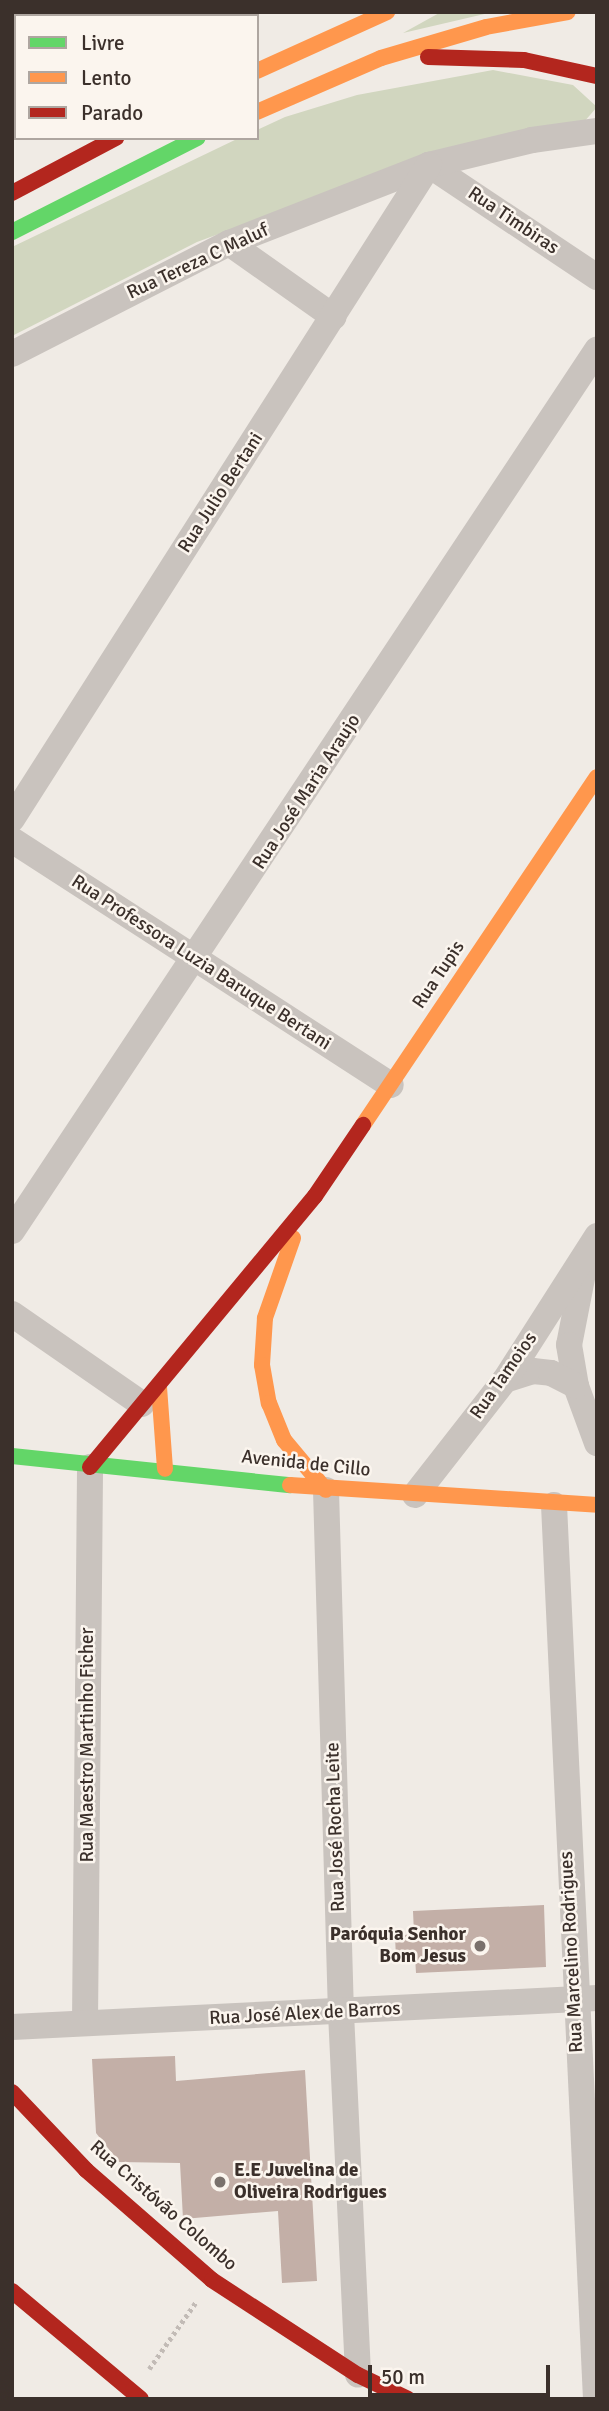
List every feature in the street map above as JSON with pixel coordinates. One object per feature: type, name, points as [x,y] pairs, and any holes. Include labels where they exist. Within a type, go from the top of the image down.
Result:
[{"type":"street","points":[[259,70],[387,12]]},
{"type":"street","points":[[259,111],[381,58],[486,27],[568,12]]},
{"type":"street","points":[[381,58],[490,57],[597,76]]},
{"type":"street","name":"Rua Tereza C Maluf","points":[[12,354],[229,243],[429,166],[532,140],[597,131]]},
{"type":"street","points":[[12,232],[193,140]]},
{"type":"street","points":[[12,193],[98,144]]},
{"type":"street","name":"Rua Timbiras","points":[[429,166],[597,277]]},
{"type":"street","name":"Rua Julio Bertani","points":[[12,819],[429,166]]},
{"type":"street","points":[[229,243],[334,317]]},
{"type":"street","name":"Rua José Maria Araujo","points":[[12,1231],[195,961],[597,350]]},
{"type":"street","name":"Rua Tupis","points":[[90,1467],[315,1196],[597,777]]},
{"type":"street","name":"Rua Professora Luzia Baruque Bertani","points":[[12,840],[195,961],[391,1085]]},
{"type":"street","name":"Rua Tupis","points":[[315,1196],[281,1262],[265,1318],[262,1365],[269,1403],[285,1440],[326,1490]]},
{"type":"street","name":"Rua Tamoios","points":[[415,1495],[505,1380],[592,1244]]},
{"type":"street","name":"Rua Tamoios","points":[[592,1244],[569,1345],[576,1386],[597,1443]]},
{"type":"street","points":[[238,1290],[259,1306],[265,1318]]},
{"type":"street","points":[[12,1314],[150,1396],[165,1469]]},
{"type":"street","points":[[505,1380],[533,1371],[551,1373],[576,1386]]},
{"type":"street","name":"Avenida de Cillo","points":[[12,1456],[90,1467],[165,1469],[326,1490],[554,1505],[597,1505]]},
{"type":"street","name":"Rua Maestro Martinho Ficher","points":[[85,2023],[90,1467]]},
{"type":"street","name":"Rua José Rocha Leite","points":[[326,1490],[341,2013],[358,2375]]},
{"type":"street","name":"Rua Marcelino Rodrigues","points":[[554,1505],[585,1999],[596,2399]]},
{"type":"street","name":"Rua José Alex de Barros","points":[[12,2027],[585,1999]]},
{"type":"street","name":"Rua Cristóvão Colombo","points":[[12,2092],[86,2170],[212,2280],[358,2375],[408,2399]]},
{"type":"street","points":[[12,2291],[136,2395]]},
{"type":"path","points":[[136,2395],[212,2280]]},
{"type":"green space","points":[[12,12],[183,12],[14,14],[12,138]]},
{"type":"green space","points":[[441,12],[493,12],[403,33]]},
{"type":"green space","points":[[493,70],[573,85],[597,107],[577,130],[431,156],[197,242],[12,336],[12,247],[235,140],[259,140],[259,129],[285,117],[357,95]]},
{"type":"building","name":"Paróquia Senhor Bom Jesus","points":[[544,1905],[546,1967],[416,1973],[415,1957],[396,1958],[395,1936],[414,1934],[413,1911]]},
{"type":"building","name":"E.E Juvelina de Oliveira Rodrigues","points":[[175,2056],[176,2081],[305,2070],[317,2281],[282,2283],[278,2211],[183,2219],[180,2163],[119,2162],[96,2133],[92,2059]]},
{"type":"traffic: fast","points":[[12,232],[193,140]]},
{"type":"traffic: fast","points":[[12,1456],[290,1485]]},
{"type":"traffic: slow","points":[[259,70],[387,12]]},
{"type":"traffic: slow","points":[[259,111],[381,58],[486,27],[568,12]]},
{"type":"traffic: slow","points":[[363,1125],[597,777]]},
{"type":"traffic: slow","points":[[293,1238],[265,1318],[262,1365],[269,1403],[284,1440],[326,1490]]},
{"type":"traffic: slow","points":[[159,1387],[165,1469]]},
{"type":"traffic: slow","points":[[290,1485],[597,1505]]},
{"type":"traffic: jam","points":[[428,57],[524,60],[597,76]]},
{"type":"traffic: jam","points":[[12,193],[112,140]]},
{"type":"traffic: jam","points":[[90,1467],[315,1196],[363,1125]]},
{"type":"traffic: jam","points":[[12,2092],[86,2170],[212,2280],[358,2375],[408,2399]]},
{"type":"traffic: jam","points":[[12,2291],[141,2399]]},
{"type":"place","name":"Paróquia Senhor Bom Jesus","points":[[480,1946]]},
{"type":"place","name":"E.E Juvelina de Oliveira Rodrigues","points":[[220,2182]]}]
